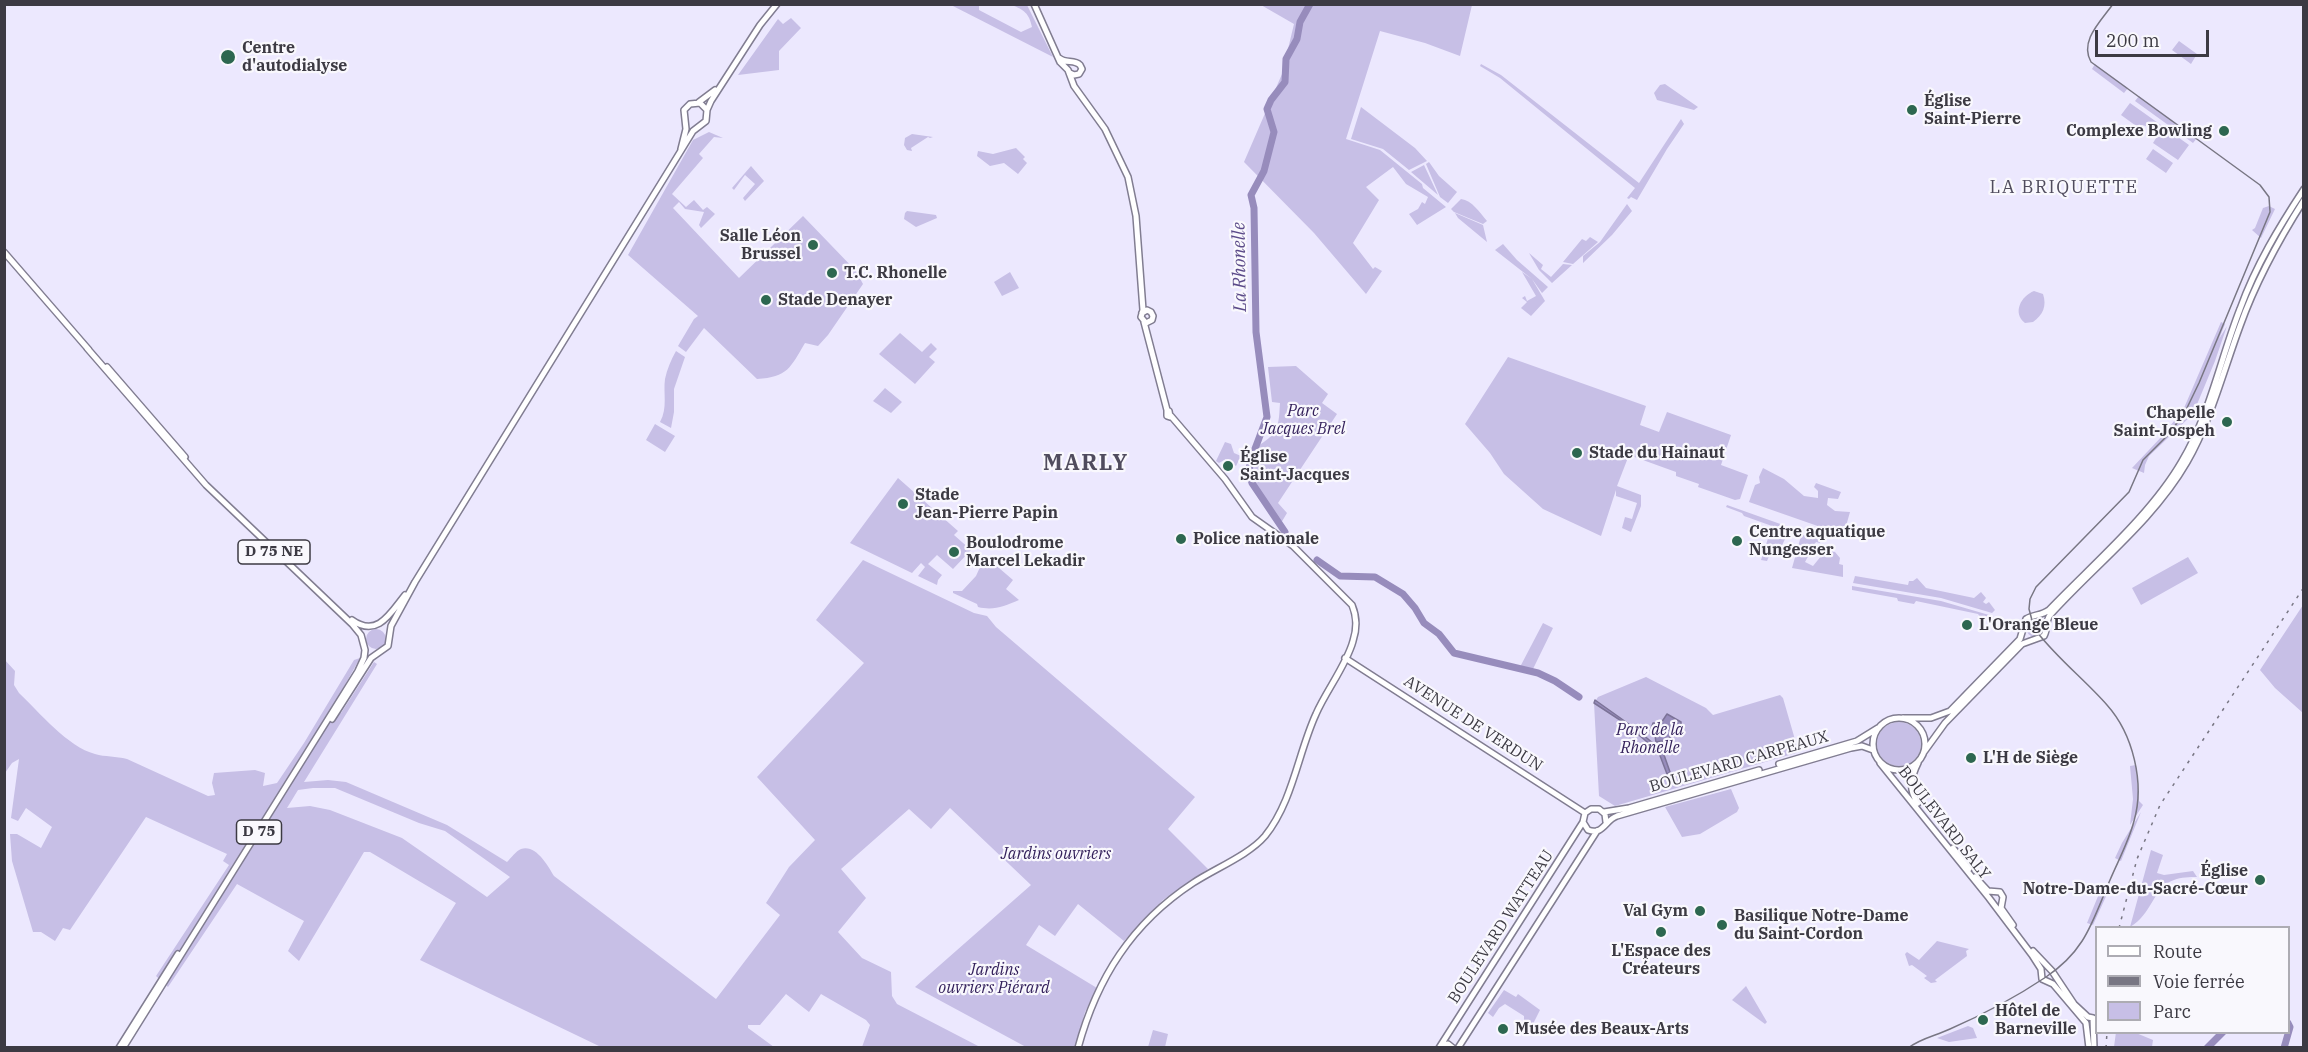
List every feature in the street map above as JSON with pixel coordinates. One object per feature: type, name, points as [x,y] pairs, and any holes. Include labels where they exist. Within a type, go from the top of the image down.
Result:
[{"type":"main road","points":[[681,149],[686,131],[683,116],[685,108],[711,94],[756,26],[775,4]]},
{"type":"main road","points":[[415,582],[391,613],[377,625],[369,627],[363,639],[364,646],[370,652],[379,653],[388,646],[393,622],[415,582],[681,149],[696,127],[706,121],[711,101],[775,4]]},
{"type":"main road","points":[[1034,4],[1060,62],[1069,72],[1074,86],[1107,132],[1131,185],[1145,311],[1141,318],[1147,322]]},
{"type":"main road","points":[[1058,57],[1063,61],[1077,62],[1081,66],[1081,72],[1077,75],[1077,89]]},
{"type":"main road","points":[[1069,72],[1071,63]]},
{"type":"main road","points":[[1069,72],[1077,75]]},
{"type":"main road","points":[[698,103],[707,110]]},
{"type":"main road","points":[[685,122],[696,127]]},
{"type":"main road","points":[[2198,436],[2251,278],[2267,247],[2304,189]]},
{"type":"main road","points":[[2189,454],[2146,509],[2050,609],[2025,620],[2023,632],[2014,645],[1947,712],[1931,718],[1890,719],[1878,728],[1873,738],[1873,750],[1880,763],[1889,769],[1899,771],[1909,769],[1918,763],[1948,721],[2019,647],[2032,639],[2044,636],[2046,624],[2052,614],[2158,503],[2181,472],[2198,436],[2257,281],[2304,200]]},
{"type":"main road","name":"D 75 NE","points":[[4,252],[87,348],[117,378],[217,495],[334,606],[363,639]]},
{"type":"main road","points":[[1078,1047],[1090,1008],[1117,957],[1126,945],[1175,895],[1253,847],[1266,835],[1294,780],[1315,716],[1352,646],[1355,632],[1356,616],[1352,605],[1295,548],[1251,517],[1225,479],[1167,410],[1148,338],[1147,322],[1153,315],[1145,311]]},
{"type":"main road","name":"D 75 NE","points":[[334,606],[357,623],[369,627]]},
{"type":"main road","points":[[2038,616],[2046,624]]},
{"type":"main road","points":[[377,625],[386,629],[390,635]]},
{"type":"main road","points":[[2023,632],[2032,639]]},
{"type":"main road","name":"D 75","points":[[121,1047],[314,745],[360,668],[365,656],[364,646]]},
{"type":"main road","name":"D 75","points":[[314,745],[346,700],[371,658],[379,653]]},
{"type":"main road","name":"AVENUE DE VERDUN","points":[[1345,658],[1585,813]]},
{"type":"main road","points":[[1903,718],[1915,723],[1922,731],[1925,742],[1924,752]]},
{"type":"main road","name":"BOULEVARD CARPEAUX","points":[[1604,812],[1625,809],[1854,742],[1878,728]]},
{"type":"main road","name":"BOULEVARD CARPEAUX","points":[[1606,822],[1617,816],[1855,747],[1864,746],[1873,750]]},
{"type":"main road","name":"BOULEVARD SALY","points":[[1880,763],[1989,898]]},
{"type":"main road","name":"BOULEVARD SALY","points":[[1918,763],[1912,779],[1913,797],[1986,890],[1994,892]]},
{"type":"main road","points":[[1593,808],[1604,812],[1606,822],[1603,828],[1597,831],[1588,830],[1583,822],[1585,813],[1593,808]]},
{"type":"main road","name":"BOULEVARD WATTEAU","points":[[1440,1046],[1583,822]]},
{"type":"main road","name":"BOULEVARD WATTEAU","points":[[1458,1047],[1597,831]]},
{"type":"main road","points":[[2086,1023],[2058,989],[2042,978],[2039,966],[1989,898],[1994,892],[2001,892],[2003,897],[2000,907],[2074,1004],[2088,1017],[2093,1018],[2092,1047]]},
{"type":"main road","points":[[1994,904],[2001,902]]},
{"type":"main road","points":[[2042,972],[2048,969]]},
{"type":"main road","points":[[2048,981],[2053,975]]},
{"type":"main road","points":[[2088,1017],[2086,1018],[2086,1031],[2091,1032]]},
{"type":"main road","points":[[1440,1046],[1446,1043],[1453,1047]]},
{"type":"green space","points":[[951,5],[979,5],[979,10],[1021,32],[1032,27],[1031,22],[1025,13],[1012,5],[1027,5],[1053,57]]},
{"type":"green space","points":[[1261,5],[1472,5],[1460,56],[1425,43],[1380,31],[1346,139],[1380,150],[1446,207],[1417,225],[1409,214],[1418,209],[1422,202],[1425,204],[1428,197],[1406,184],[1393,167],[1366,187],[1379,200],[1353,243],[1373,269],[1375,267],[1382,271],[1366,294],[1314,233],[1244,162],[1282,74],[1294,24]]},
{"type":"green space","points":[[791,18],[801,28],[779,51],[779,70],[738,75],[778,19],[783,24]]},
{"type":"green space","points":[[2179,41],[2197,54],[2191,64],[2172,50]]},
{"type":"green space","points":[[1481,64],[1501,75],[1639,183],[1681,119],[1684,124],[1637,200],[1631,197],[1629,199],[1627,198],[1635,188],[1500,78],[1480,66]]},
{"type":"green space","points":[[2095,64],[2128,88],[2124,93],[2092,69]]},
{"type":"green space","points":[[1665,84],[1698,107],[1694,110],[1657,100],[1654,93],[1660,85]]},
{"type":"green space","points":[[2139,96],[2197,138],[2193,143],[2135,101]]},
{"type":"green space","points":[[2130,103],[2189,145],[2178,160],[2153,143],[2161,130],[2152,124],[2149,127],[2142,125],[2139,128],[2121,115]]},
{"type":"green space","points":[[1361,107],[1415,148],[1427,161],[1409,170],[1383,149],[1351,139]]},
{"type":"green space","name":"Stade Denayer","points":[[709,132],[723,138],[714,137],[699,154],[703,158],[672,194],[686,207],[694,200],[703,210],[707,207],[715,214],[701,228],[699,225],[704,212],[685,209],[679,202],[673,208],[739,278],[803,216],[856,271],[863,284],[818,346],[805,343],[787,370],[775,376],[757,379],[704,328],[686,352],[678,346],[698,316],[628,255],[693,140]]},
{"type":"green space","points":[[912,134],[933,137],[928,137],[911,148],[912,151],[907,150],[904,145],[905,138]]},
{"type":"green space","points":[[1016,148],[1025,157],[1023,159],[1027,163],[1018,174],[1004,163],[990,166],[977,156],[978,151],[993,154]]},
{"type":"green space","points":[[2153,149],[2173,163],[2166,173],[2146,159]]},
{"type":"green space","points":[[1429,162],[1439,176],[1457,192],[1448,203],[1440,197],[1426,164]]},
{"type":"green space","points":[[1424,165],[1438,195],[1411,172]]},
{"type":"green space","points":[[751,166],[764,181],[745,201],[743,198],[755,184],[745,175],[734,190],[732,188]]},
{"type":"green space","points":[[1461,199],[1472,204],[1487,221],[1483,224],[1454,212],[1451,209]]},
{"type":"green space","points":[[1627,204],[1632,211],[1612,235],[1583,263],[1583,256],[1600,242]]},
{"type":"green space","points":[[2269,206],[2275,209],[2261,238],[2252,230],[2263,208]]},
{"type":"green space","points":[[907,211],[936,215],[937,218],[916,227],[904,219]]},
{"type":"green space","points":[[1455,213],[1483,225],[1487,242],[1458,218]]},
{"type":"green space","points":[[1590,237],[1598,242],[1573,264],[1563,262],[1582,239],[1586,241]]},
{"type":"green space","points":[[1503,244],[1517,260],[1548,287],[1542,293],[1532,279],[1495,250]]},
{"type":"green space","points":[[1529,253],[1543,265],[1541,269],[1551,277],[1563,264],[1572,265],[1552,283],[1539,270]]},
{"type":"green space","points":[[1010,272],[1019,288],[1002,296],[994,282]]},
{"type":"green space","points":[[1522,272],[1532,279],[1545,301],[1531,316],[1521,308],[1527,302],[1522,298],[1525,296],[1527,301],[1536,296]]},
{"type":"green space","points":[[2034,291],[2043,294],[2045,302],[2043,310],[2033,322],[2025,323],[2019,314],[2020,305],[2029,293]]},
{"type":"green space","points":[[2221,322],[2225,324],[2219,339],[2227,326],[2193,414],[2149,456],[2144,473],[2132,468],[2164,434],[2184,408]]},
{"type":"green space","points":[[900,333],[922,352],[931,343],[937,349],[929,357],[935,362],[915,384],[879,354]]},
{"type":"green space","points":[[676,351],[685,357],[674,389],[671,428],[660,422],[665,406],[665,379]]},
{"type":"green space","points":[[1508,357],[1646,406],[1640,425],[1659,432],[1667,412],[1731,435],[1721,465],[1748,475],[1740,499],[1735,500],[1698,487],[1699,484],[1676,476],[1676,472],[1629,455],[1617,486],[1641,495],[1641,506],[1631,532],[1622,528],[1625,517],[1632,519],[1637,503],[1616,496],[1616,490],[1601,536],[1543,509],[1504,474],[1490,453],[1465,424]]},
{"type":"green space","name":"Parc Jacques Brel","points":[[1296,366],[1328,394],[1322,403],[1337,414],[1278,503],[1287,513],[1281,523],[1257,487],[1252,467],[1253,457],[1258,447],[1273,434],[1278,422],[1280,403],[1272,402],[1268,367]]},
{"type":"green space","points":[[885,388],[902,402],[891,413],[873,401]]},
{"type":"green space","points":[[655,424],[675,436],[665,452],[646,440]]},
{"type":"green space","points":[[1225,442],[1231,444],[1234,453],[1241,456],[1236,466],[1226,459],[1219,463],[1216,461]]},
{"type":"green space","points":[[1763,468],[1784,479],[1804,496],[1818,498],[1818,491],[1814,487],[1816,483],[1841,492],[1838,499],[1828,498],[1827,505],[1835,511],[1850,512],[1846,526],[1832,531],[1749,502],[1755,485],[1760,483],[1759,477]]},
{"type":"green space","name":"Stade Jean-Pierre Papin","points":[[898,478],[958,531],[954,535],[971,550],[953,569],[937,555],[928,564],[942,575],[937,585],[918,576],[925,567],[921,563],[912,573],[850,543]]},
{"type":"green space","points":[[1727,505],[1786,526],[1785,539],[1777,556],[1770,554],[1767,561],[1761,560],[1772,526],[1744,516],[1726,507]]},
{"type":"green space","points":[[1807,534],[1821,540],[1820,543],[1816,542],[1805,562],[1813,566],[1826,550],[1835,552],[1840,558],[1839,564],[1843,565],[1843,577],[1792,568],[1801,536]]},
{"type":"green space","points":[[985,556],[1013,580],[1006,589],[1019,600],[999,607],[984,608],[953,593],[953,591],[962,591],[976,576]]},
{"type":"green space","points":[[2188,557],[2198,573],[2141,605],[2132,588]]},
{"type":"green space","points":[[863,560],[974,613],[987,616],[996,627],[1195,797],[1168,829],[1208,869],[1163,900],[1124,941],[1078,904],[1055,936],[1039,925],[1026,945],[1097,988],[1085,1012],[1075,1047],[1026,1047],[915,987],[1031,885],[950,808],[931,829],[909,809],[841,869],[866,898],[838,932],[862,958],[891,972],[892,996],[897,1004],[980,1047],[862,1047],[870,1025],[866,1020],[821,994],[809,1012],[786,994],[760,1025],[748,1025],[748,1028],[774,1047],[601,1047],[420,960],[456,903],[370,852],[364,852],[299,961],[288,951],[304,921],[237,884],[168,987],[156,976],[229,865],[223,861],[227,854],[146,817],[70,930],[63,928],[55,941],[41,932],[33,932],[12,861],[10,834],[17,834],[41,848],[52,827],[26,808],[18,821],[11,818],[19,759],[12,763],[5,773],[4,659],[15,671],[14,685],[19,693],[64,737],[85,750],[95,754],[127,759],[208,796],[215,795],[212,783],[214,773],[255,770],[265,773],[263,786],[277,783],[354,660],[360,658],[332,708],[341,713],[374,662],[377,664],[304,782],[328,780],[346,782],[447,825],[507,862],[521,849],[532,850],[541,857],[554,876],[716,999],[780,915],[766,903],[789,867],[815,840],[757,777],[864,663],[816,620]],"holes":[[[335,788],[419,823],[445,831],[510,877],[487,897],[402,838],[330,810],[310,806],[287,808],[298,790]]]},
{"type":"green space","points":[[1855,576],[1908,585],[1909,581],[1917,578],[1926,588],[1974,598],[1981,592],[1986,598],[1983,602],[1986,604],[1989,602],[1995,610],[1992,613],[1941,598],[1853,583]]},
{"type":"green space","points":[[1852,586],[1941,601],[1989,615],[1982,619],[1978,614],[1916,601],[1914,604],[1898,601],[1897,598],[1852,590]]},
{"type":"green space","points":[[2303,605],[2303,713],[2275,688],[2260,670]]},
{"type":"green space","points":[[2035,619],[2041,622],[2044,628],[2041,634],[2035,637],[2029,634],[2026,628],[2029,622]]},
{"type":"green space","points":[[1543,623],[1553,628],[1533,669],[1520,667]]},
{"type":"green space","points":[[376,629],[383,632],[386,639],[383,646],[376,649],[369,646],[366,639],[369,632]]},
{"type":"green space","name":"Parc de la Rhonelle","points":[[1646,677],[1706,708],[1713,715],[1780,695],[1783,698],[1798,750],[1796,753],[1615,806],[1599,796],[1594,703],[1598,697]]},
{"type":"green space","points":[[1899,722],[1907,723],[1915,728],[1920,736],[1920,752],[1915,760],[1907,765],[1899,766],[1891,765],[1883,760],[1878,752],[1877,744],[1878,736],[1883,728],[1891,723]]},
{"type":"green space","points":[[2136,765],[2139,801],[2143,805],[2130,825],[2133,799],[2130,766]]},
{"type":"green space","points":[[1731,789],[1739,808],[1737,812],[1700,834],[1682,837],[1665,807]]},
{"type":"green space","points":[[2141,812],[2121,861],[2115,858]]},
{"type":"green space","points":[[2151,850],[2163,855],[2157,873],[2164,875],[2193,871],[2197,877],[2174,880],[2161,889],[2143,916],[2130,926]]},
{"type":"green space","points":[[2101,889],[2108,892],[2093,925],[2087,923]]},
{"type":"green space","points":[[1937,941],[1969,949],[1966,951],[1967,956],[1935,980],[1937,982],[1931,983],[1924,978],[1927,976],[1912,965],[1909,966],[1905,954],[1907,952],[1919,960]]},
{"type":"green space","points":[[1746,986],[1767,1022],[1765,1024],[1732,1000]]},
{"type":"green space","points":[[1504,990],[1516,997],[1518,994],[1540,1010],[1531,1028],[1525,1033],[1519,1030],[1524,1023],[1524,1016],[1505,1004],[1493,1017],[1488,1013]]},
{"type":"green space","points":[[1968,1026],[1973,1028],[1977,1038],[1949,1042],[1937,1038]]},
{"type":"green space","points":[[1153,1030],[1168,1034],[1165,1047],[1148,1047]]},
{"type":"green space","points":[[2116,1034],[2138,1034],[2153,1040],[2152,1047],[2114,1047]]},
{"type":"shaded area","points":[[1595,700],[1640,732],[1663,752],[1670,772],[1667,774],[1659,753],[1652,746],[1623,722],[1594,703]]},
{"type":"shaded area","points":[[1667,714],[1681,722],[1681,731],[1663,741],[1656,742],[1655,736],[1650,732],[1653,723],[1661,723]]},
{"type":"waterway","name":"La Rhonelle","points":[[1285,532],[1252,483],[1249,472],[1250,462],[1267,417],[1256,332],[1254,208],[1251,195],[1264,171],[1274,132],[1267,109],[1285,82],[1286,59],[1297,39],[1300,22],[1310,4]]},
{"type":"waterway","name":"La Rhonelle","points":[[1317,560],[1340,576],[1375,577],[1403,594],[1424,623],[1439,634],[1454,653],[1538,673],[1579,697]]},
{"type":"waterway","points":[[2207,1048],[2221,1034]]},
{"type":"waterway","points":[[2284,1048],[2288,1034]]},
{"type":"tram line","points":[[1908,1048],[1987,1012],[2046,977],[2079,946],[2098,909],[2134,821],[2138,791],[2134,760],[2124,730],[2107,705],[2037,632],[2029,609],[2030,599],[2036,587],[2129,492],[2143,460],[2169,434],[2185,412],[2270,212],[2269,197],[2260,185],[2091,62],[2088,54],[2090,39],[2113,4]]},
{"type":"railway","points":[[2120,926],[2137,859],[2160,805],[2304,587]]},
{"type":"railway","points":[[2106,1048],[2107,1034]]},
{"type":"place","name":"Centre d'autodialyse","points":[[228,57]]},
{"type":"place","name":"Église Saint-Pierre","points":[[1912,110]]},
{"type":"place","name":"Complexe Bowling","points":[[2224,131]]},
{"type":"place","name":"Salle Léon Brussel","points":[[813,245]]},
{"type":"place","name":"T.C. Rhonelle","points":[[832,273]]},
{"type":"place","name":"Stade Denayer","points":[[766,300]]},
{"type":"place","name":"Chapelle Saint-Jospeh","points":[[2227,422]]},
{"type":"place","name":"Stade du Hainaut","points":[[1577,453]]},
{"type":"place","name":"Église Saint-Jacques","points":[[1228,466]]},
{"type":"place","name":"Stade Jean-Pierre Papin","points":[[903,504]]},
{"type":"place","name":"Police nationale","points":[[1181,539]]},
{"type":"place","name":"Centre aquatique Nungesser","points":[[1737,541]]},
{"type":"place","name":"Boulodrome Marcel Lekadir","points":[[954,552]]},
{"type":"place","name":"L'Orange Bleue","points":[[1967,625]]},
{"type":"place","name":"L'H de Siège","points":[[1971,758]]},
{"type":"place","name":"Église Notre-Dame-du-Sacré-Cœur","points":[[2260,880]]},
{"type":"place","name":"Val Gym","points":[[1700,911]]},
{"type":"place","name":"Basilique Notre-Dame du Saint-Cordon","points":[[1722,925]]},
{"type":"place","name":"L'Espace des Créateurs","points":[[1661,932]]},
{"type":"place","name":"Hôtel de Barneville","points":[[1983,1020]]},
{"type":"place","name":"Musée des Beaux-Arts","points":[[1503,1029]]},
{"type":"district","name":"LA BRIQUETTE","points":[[2064,188]]},
{"type":"district","name":"MARLY","points":[[1086,464]]},
{"type":"park label","name":"Jardins ouvriers","points":[[1056,854]]},
{"type":"park label","name":"Jardins ouvriers Piérard","points":[[994,979]]}]
